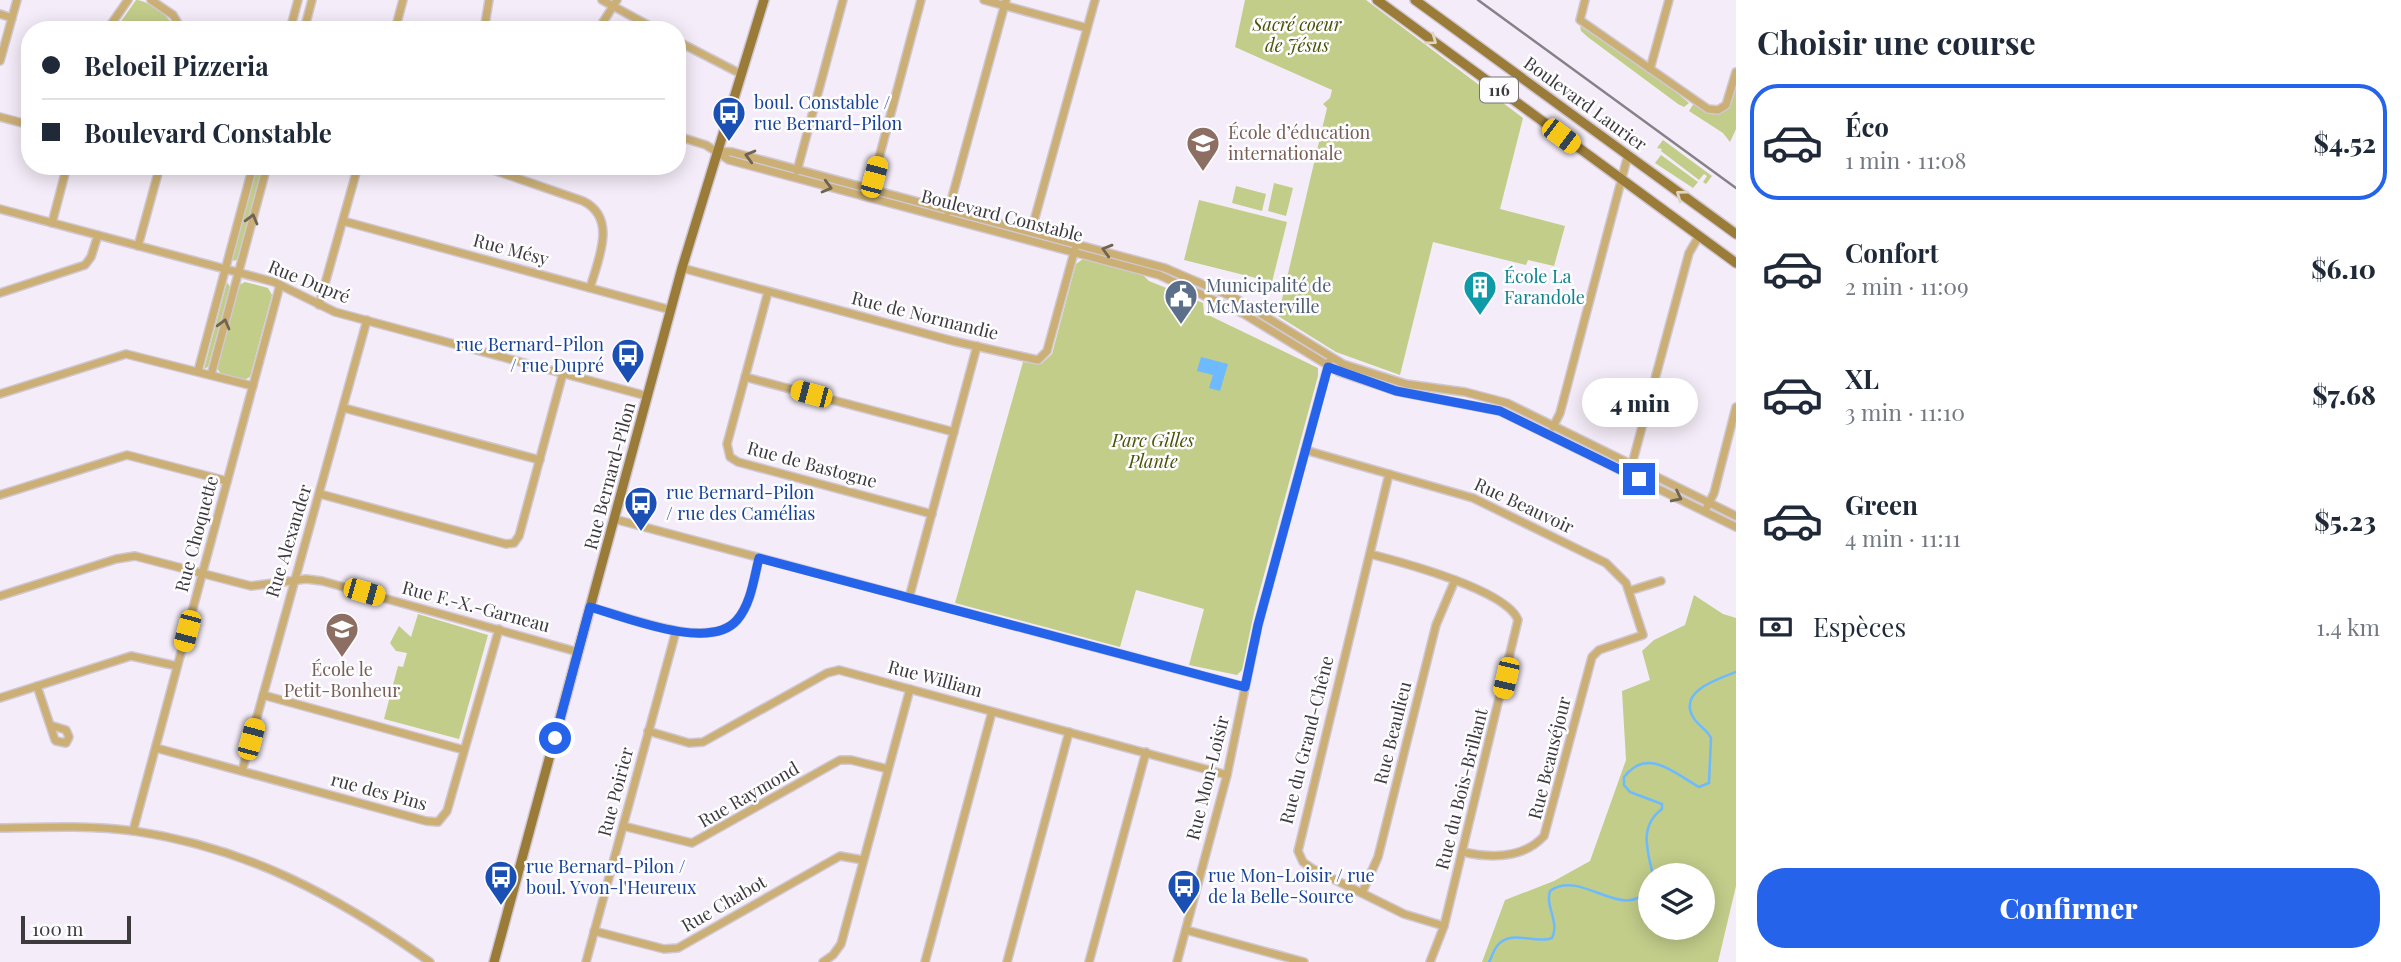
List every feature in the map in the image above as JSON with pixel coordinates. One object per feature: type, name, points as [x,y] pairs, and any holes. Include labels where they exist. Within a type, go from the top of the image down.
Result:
[{"type":"main road","name":"Rue Bernard-Pilon","points":[[494,962],[682,268],[764,0]]},
{"type":"main road","name":"116","points":[[1377,0],[1736,263]]},
{"type":"main road","name":"Boulevard Laurier","points":[[1415,0],[1736,234]]},
{"type":"street","points":[[0,61],[17,0]]},
{"type":"street","points":[[113,21],[128,0]]},
{"type":"street","points":[[151,0],[173,15],[177,21]]},
{"type":"street","points":[[292,21],[298,0]]},
{"type":"street","points":[[306,21],[312,0]]},
{"type":"street","points":[[397,21],[403,0]]},
{"type":"street","points":[[486,21],[489,0]]},
{"type":"street","points":[[602,0],[615,3],[643,21]]},
{"type":"street","points":[[794,178],[843,0]]},
{"type":"street","points":[[868,197],[921,0]]},
{"type":"street","points":[[984,0],[1005,3],[1087,28]]},
{"type":"street","points":[[1029,240],[1095,0]]},
{"type":"street","points":[[1585,0],[1580,20],[1706,108],[1715,111],[1727,103],[1736,72]]},
{"type":"street","points":[[1650,69],[1670,0]]},
{"type":"street","points":[[604,21],[615,3]]},
{"type":"street","points":[[946,218],[1005,3]]},
{"type":"street","points":[[0,14],[12,18]]},
{"type":"street","points":[[686,46],[741,74]]},
{"type":"street","points":[[0,117],[21,123]]},
{"type":"street","points":[[686,139],[716,151]]},
{"type":"street","name":"Boulevard Constable","points":[[716,151],[732,152],[1032,230],[1207,284],[1331,358],[1396,382],[1491,398],[1554,426],[1736,516]]},
{"type":"street","name":"Boulevard Constable","points":[[716,151],[729,160],[794,178],[1029,240],[1150,267],[1206,294],[1328,367],[1396,391],[1487,406],[1550,434],[1736,527]]},
{"type":"street","points":[[1550,434],[1628,155]]},
{"type":"street","points":[[52,223],[65,175]]},
{"type":"street","points":[[138,246],[158,175]]},
{"type":"street","points":[[198,371],[251,175]]},
{"type":"street","points":[[211,375],[265,175]]},
{"type":"street","points":[[319,304],[356,175]]},
{"type":"street","points":[[508,175],[583,201],[595,209],[602,221],[604,235],[590,288]]},
{"type":"street","name":"Rue Dupré","points":[[0,209],[280,285],[319,304],[367,320],[647,396]]},
{"type":"street","name":"Rue Mésy","points":[[343,221],[671,310]]},
{"type":"street","points":[[0,293],[85,265],[91,257],[98,235]]},
{"type":"street","points":[[1632,464],[1689,253],[1699,236]]},
{"type":"street","name":"Rue de Normandie","points":[[682,268],[1033,359],[1044,357],[1076,242]]},
{"type":"street","name":"Rue Choquette","points":[[133,831],[280,285]]},
{"type":"street","name":"Rue de Bastogne","points":[[768,292],[726,446],[733,460],[932,513]]},
{"type":"street","name":"Rue Alexander","points":[[242,771],[367,320]]},
{"type":"street","points":[[1266,328],[1270,320]]},
{"type":"street","points":[[909,598],[977,346]]},
{"type":"street","points":[[0,394],[124,354],[253,386]]},
{"type":"street","name":"Rue Mon-Loisir","points":[[1177,962],[1227,775],[1258,625],[1331,358]]},
{"type":"street","points":[[320,494],[512,543],[519,536],[563,373]]},
{"type":"street","points":[[745,377],[954,432]]},
{"type":"street","points":[[1705,511],[1736,407]]},
{"type":"street","points":[[344,408],[540,460]]},
{"type":"street","name":"Rue Beauvoir","points":[[1305,450],[1486,503],[1609,565],[1622,576],[1629,590],[1643,635]]},
{"type":"street","points":[[0,495],[127,455],[227,481]]},
{"type":"street","name":"Rue du Grand-Chêne","points":[[1389,474],[1298,845],[1300,856],[1308,866],[1413,918],[1444,926]]},
{"type":"street","points":[[614,519],[1245,687]]},
{"type":"street","name":"Rue du Bois-Brillant","points":[[1370,554],[1455,580],[1511,609],[1518,622],[1444,926],[1430,962]]},
{"type":"street","name":"Rue F.-X.-Garneau","points":[[0,596],[127,556],[251,586],[295,580],[322,581],[578,652]]},
{"type":"street","points":[[590,607],[676,631],[711,633],[734,624],[746,603],[759,558]]},
{"type":"street","name":"Rue Beaulieu","points":[[1362,893],[1378,857],[1438,620],[1455,580]]},
{"type":"street","points":[[1629,590],[1661,581]]},
{"type":"street","name":"rue des Pins","points":[[156,748],[433,822],[446,813],[499,629]]},
{"type":"street","name":"Rue Poirier","points":[[586,962],[676,631]]},
{"type":"street","name":"Rue Beauséjour","points":[[1463,852],[1500,857],[1532,846],[1545,836],[1592,657],[1597,651],[1643,635]]},
{"type":"street","points":[[0,698],[131,656],[177,666]]},
{"type":"street","name":"Rue William","points":[[648,732],[690,743],[703,742],[833,670],[1227,775]]},
{"type":"street","points":[[37,686],[50,725]]},
{"type":"street","points":[[823,962],[835,953],[841,944],[909,689]]},
{"type":"street","points":[[262,695],[464,750]]},
{"type":"street","points":[[925,962],[992,712]]},
{"type":"street","points":[[1007,962],[1069,732]]},
{"type":"street","points":[[1089,962],[1146,752]]},
{"type":"street","name":"Rue Raymond","points":[[623,826],[692,844],[840,760],[888,769]]},
{"type":"street","points":[[0,828],[133,831],[208,848],[294,878],[358,912],[430,962]]},
{"type":"street","name":"Rue Chabot","points":[[594,932],[664,949],[678,948],[840,856],[863,860]]},
{"type":"street","points":[[1186,930],[1304,962]]},
{"type":"street","points":[[1266,962],[1269,953]]},
{"type":"green space","points":[[136,0],[159,10],[170,21],[121,21]]},
{"type":"green space","name":"Sacré coeur de Jésus","points":[[1245,0],[1366,0],[1523,118],[1500,209],[1565,226],[1554,266],[1528,260],[1526,265],[1433,242],[1400,375],[1336,352],[1278,316],[1327,108],[1323,104],[1330,98],[1332,90],[1235,47]]},
{"type":"green space","points":[[1580,26],[1658,77],[1689,103],[1684,107],[1678,104],[1589,38],[1581,31]]},
{"type":"green space","points":[[1736,87],[1736,129],[1730,142],[1723,133],[1689,111],[1694,103],[1710,112],[1721,112],[1730,104]]},
{"type":"green space","points":[[1663,140],[1712,176],[1706,184],[1703,182],[1707,176],[1704,174],[1699,180],[1661,151],[1662,149],[1657,148]]},
{"type":"green space","points":[[1661,155],[1698,182],[1693,188],[1655,163]]},
{"type":"green space","points":[[253,175],[261,175],[238,259],[234,261],[231,257]]},
{"type":"green space","points":[[1274,183],[1293,188],[1286,216],[1268,211]]},
{"type":"green space","points":[[1236,186],[1266,194],[1262,211],[1232,203]]},
{"type":"green space","points":[[1199,200],[1287,222],[1272,282],[1184,260]]},
{"type":"green space","name":"Parc Gilles Plante","points":[[1083,259],[1143,275],[1149,281],[1203,303],[1204,313],[1318,368],[1255,608],[1242,670],[1237,675],[1189,665],[1204,609],[1136,590],[1120,647],[955,603],[1023,362],[1041,364],[1052,354],[1076,264]]},
{"type":"green space","points":[[227,282],[230,287],[208,367],[204,369]]},
{"type":"green space","points":[[245,282],[268,288],[272,295],[250,377],[244,380],[221,374],[216,367],[239,285]]},
{"type":"green space","points":[[1694,595],[1723,614],[1736,618],[1736,886],[1718,962],[1482,962],[1505,900],[1554,881],[1590,861],[1626,760],[1622,691],[1650,680],[1642,651],[1654,640],[1685,625]]},
{"type":"green space","points":[[418,614],[488,635],[459,739],[384,719],[398,666],[403,667],[407,653],[396,651],[390,643],[399,626],[411,637]]},
{"type":"water","points":[[1201,357],[1228,364],[1220,391],[1209,388],[1213,375],[1197,371]]},
{"type":"waterway","points":[[1650,863],[1647,831],[1662,809],[1662,804],[1630,792],[1624,785],[1624,777],[1633,768],[1652,763],[1671,770],[1699,787],[1709,783],[1711,738],[1693,717],[1691,700],[1702,687],[1736,672]]},
{"type":"waterway","points":[[1489,962],[1497,946],[1509,938],[1552,938],[1554,926],[1549,903],[1550,891],[1562,886],[1575,886],[1615,899],[1638,898]]},
{"type":"railway","points":[[1478,0],[1736,188]]},
{"type":"place","name":"boul. Constable / rue Bernard-Pilon","points":[[729,143]]},
{"type":"place","name":"École d’éducation internationale","points":[[1203,173]]},
{"type":"place","name":"École La Farandole","points":[[1480,317]]},
{"type":"place","name":"Municipalité de McMasterville","points":[[1181,326]]},
{"type":"place","name":"rue Bernard-Pilon / rue Dupré","points":[[628,385]]},
{"type":"place","name":"rue Bernard-Pilon / rue des Camélias","points":[[641,533]]},
{"type":"place","name":"École le Petit-Bonheur","points":[[342,659]]},
{"type":"place","name":"rue Bernard-Pilon / boul. Yvon-l'Heureux","points":[[501,907]]},
{"type":"place","name":"rue Mon-Loisir / rue de la Belle-Source","points":[[1184,916]]},
{"type":"route","points":[[555,738],[590,607],[682,632],[719,632],[734,624],[742,614],[759,558],[1245,687],[1258,625],[1328,367],[1396,391],[1487,406],[1520,419],[1639,479]]}]
